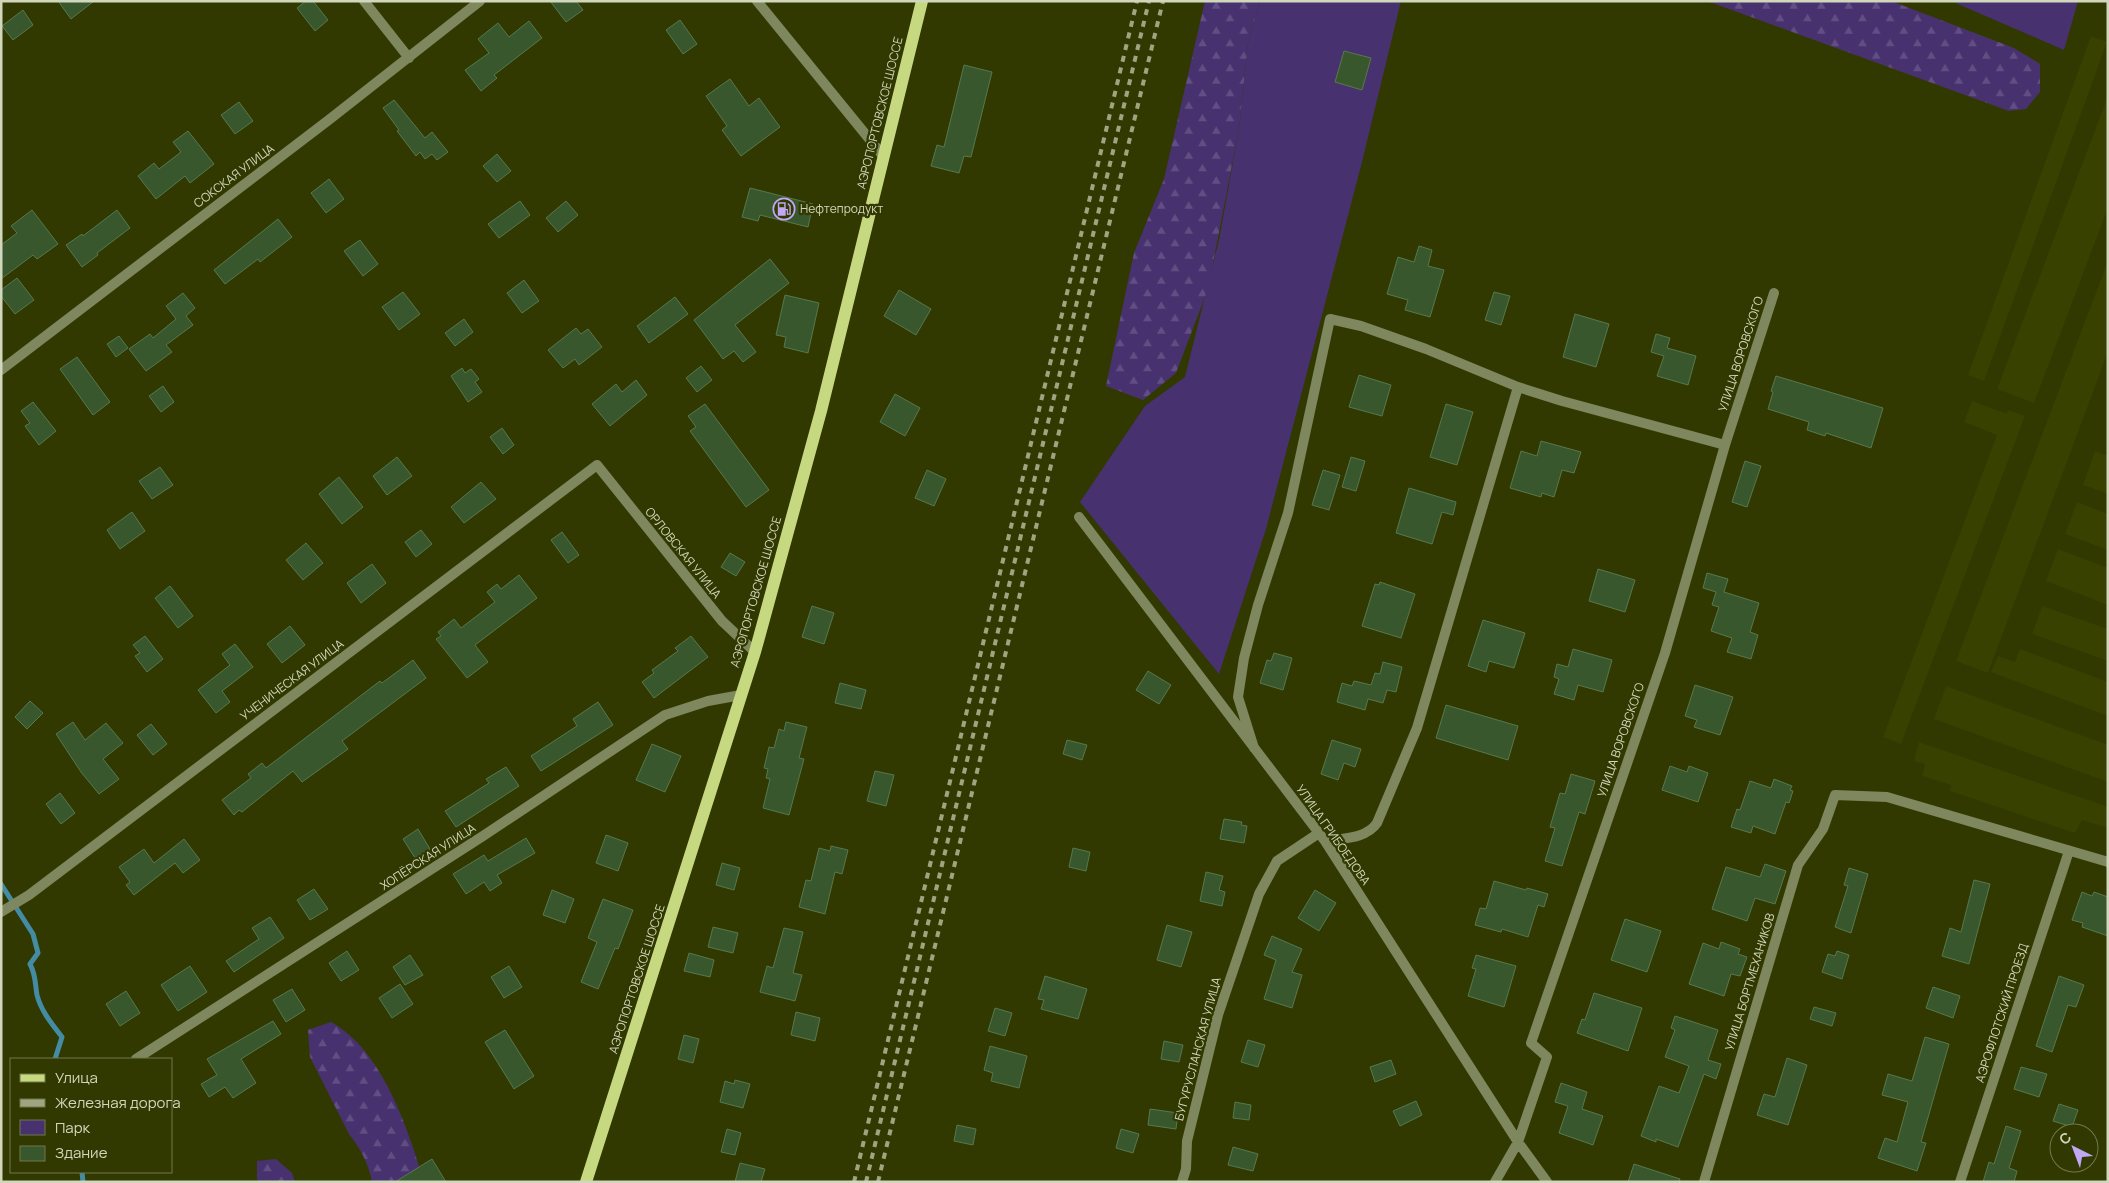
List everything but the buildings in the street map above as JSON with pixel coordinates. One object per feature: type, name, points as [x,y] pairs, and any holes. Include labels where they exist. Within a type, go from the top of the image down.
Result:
[{"type":"main road","name":"АЭРОПОРТОВСКОЕ ШОССЕ","points":[[586,1182],[755,652],[821,411],[922,1]]},
{"type":"street","points":[[364,1],[408,58]]},
{"type":"street","name":"СОКСКАЯ УЛИЦА","points":[[1,370],[480,1]]},
{"type":"street","points":[[757,1],[884,157]]},
{"type":"street","name":"УЛИЦА ВОРОВСКОГО","points":[[1495,1182],[1518,1142],[1547,1057],[1531,1044],[1665,653],[1725,445],[1774,293]]},
{"type":"street","points":[[1254,748],[1238,697],[1244,658],[1258,605],[1288,513],[1330,319],[1361,326],[1426,349],[1518,387],[1562,401],[1725,445]]},
{"type":"street","points":[[1322,837],[1363,835],[1372,831],[1377,823],[1417,728],[1518,387]]},
{"type":"street","name":"ОРЛОВСКАЯ УЛИЦА","points":[[597,465],[722,621],[755,652]]},
{"type":"street","name":"УЧЕНИЧЕСКАЯ УЛИЦА","points":[[3,911],[24,898],[597,465]]},
{"type":"street","name":"УЛИЦА ГРИБОЕДОВА","points":[[1079,517],[1322,837],[1518,1142],[1547,1182]]},
{"type":"street","name":"ХОПЁРСКАЯ УЛИЦА","points":[[138,1058],[475,841],[665,715],[708,701],[741,695]]},
{"type":"street","name":"УЛИЦА БОРТМЕХАНИКОВ","points":[[1704,1182],[1798,865],[1823,829],[1835,795],[1886,798],[2069,851]]},
{"type":"street","name":"БУГУРУСЛАНСКАЯ УЛИЦА","points":[[1182,1182],[1186,1169],[1187,1141],[1218,1014],[1259,894],[1277,861],[1322,837]]},
{"type":"street","points":[[2069,851],[2108,862]]},
{"type":"street","name":"АЭРОФЛОТСКИЙ ПРОЕЗД","points":[[1960,1182],[2069,851]]},
{"type":"shaded area","points":[[2091,36],[2107,42],[1984,381],[1968,375]]},
{"type":"shaded area","points":[[2108,96],[2108,208],[2034,403],[1997,389]]},
{"type":"shaded area","points":[[2108,261],[2108,352],[1988,673],[1956,661]]},
{"type":"shaded area","points":[[1972,401],[2007,414],[2008,410],[2025,416],[1901,744],[1883,737],[1997,435],[1964,422]]},
{"type":"shaded area","points":[[2095,451],[2108,456],[2108,494],[2083,485]]},
{"type":"shaded area","points":[[2077,502],[2108,514],[2108,550],[2065,534]]},
{"type":"shaded area","points":[[2058,549],[2108,568],[2108,605],[2046,581]]},
{"type":"shaded area","points":[[2042,606],[2108,629],[2108,661],[2032,634]]},
{"type":"shaded area","points":[[2020,649],[2108,682],[2108,716],[1991,672],[1998,656],[2015,662]]},
{"type":"shaded area","points":[[1946,686],[2108,745],[2108,782],[1934,719]]},
{"type":"shaded area","points":[[1919,742],[2108,807],[2108,828],[2082,820],[2075,833],[1950,791],[1951,785],[1922,776],[1925,764],[1914,761]]},
{"type":"green space","points":[[1205,1],[1260,1],[1248,43],[1239,129],[1208,289],[1176,373],[1143,400],[1106,386],[1134,253],[1164,179]]},
{"type":"green space","points":[[1260,1],[1401,1],[1362,162],[1266,529],[1219,674],[1080,502],[1145,406],[1185,377],[1219,240],[1239,129],[1248,43]]},
{"type":"green space","points":[[1707,1],[1891,1],[2014,48],[2040,64],[2040,92],[2026,109],[2009,111]]},
{"type":"green space","points":[[1951,1],[2078,1],[2064,50]]},
{"type":"green space","points":[[331,1022],[349,1035],[365,1051],[379,1071],[401,1115],[424,1182],[372,1182],[363,1156],[349,1134],[310,1057],[308,1030]]},
{"type":"green space","points":[[276,1159],[292,1173],[295,1182],[259,1182],[257,1179],[257,1161]]},
{"type":"waterway","points":[[1,884],[33,934],[38,953],[30,964],[37,995],[44,1012],[62,1037],[55,1058]]},
{"type":"waterway","points":[[82,1173],[83,1182]]},
{"type":"railway","points":[[854,1182],[1137,1]]},
{"type":"railway","points":[[866,1182],[1149,1]]},
{"type":"railway","points":[[878,1182],[1163,1]]},
{"type":"place","name":"Нефтепродукт","points":[[784,209]]}]
